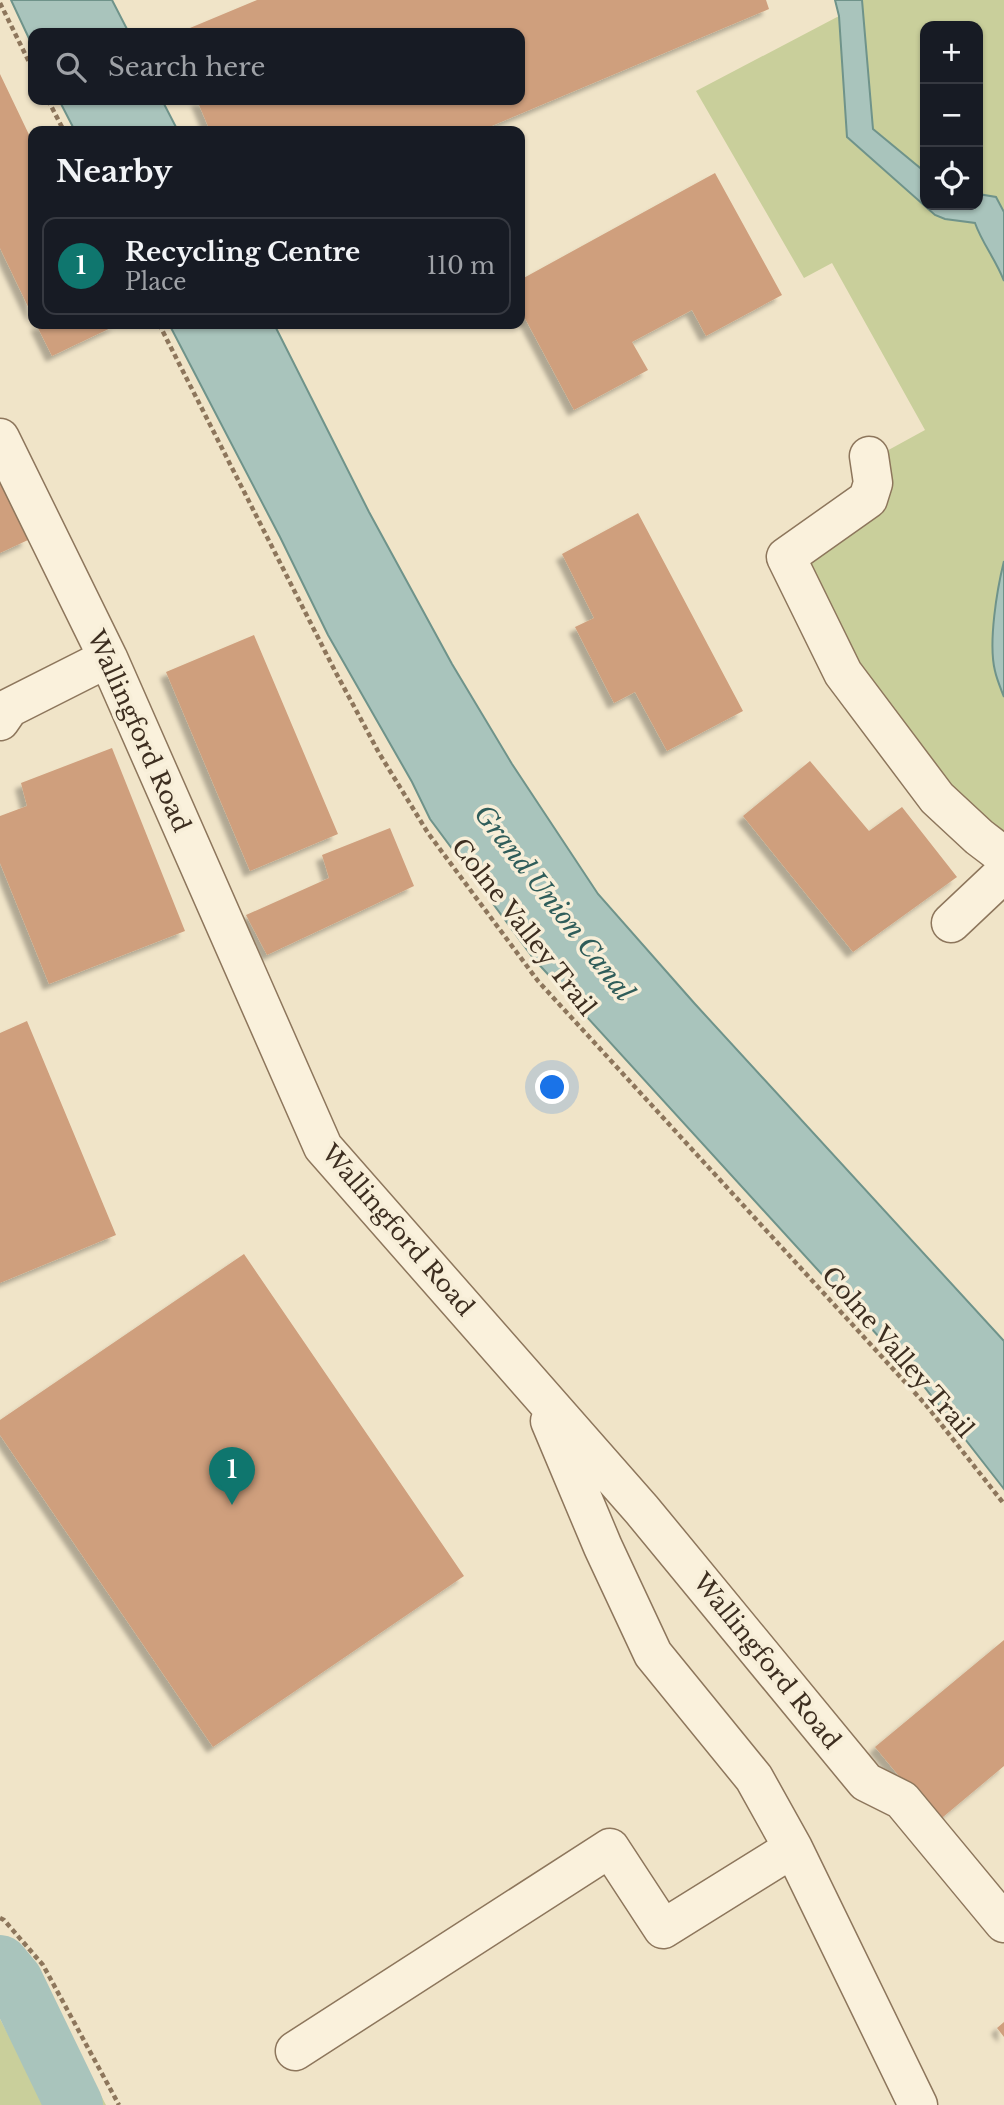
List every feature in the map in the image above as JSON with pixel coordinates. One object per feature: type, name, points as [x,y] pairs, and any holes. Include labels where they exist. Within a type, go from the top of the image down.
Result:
[{"type":"street","name":"Wallingford Road","points":[[0,438],[108,658],[323,1147],[642,1510],[866,1782],[902,1800],[1004,1923]]},
{"type":"street","points":[[869,456],[873,482],[869,499],[786,557],[843,673],[871,712],[937,798],[979,838],[1004,856]]},
{"type":"street","points":[[0,721],[9,708],[108,658]]},
{"type":"street","points":[[951,923],[1004,873]]},
{"type":"street","points":[[536,1390],[603,1547],[653,1654],[754,1778],[793,1848],[918,2105]]},
{"type":"street","points":[[295,2052],[610,1848],[663,1929],[793,1848]]},
{"type":"path","points":[[0,3],[28,60]]},
{"type":"path","points":[[51,105],[61,126]]},
{"type":"path","name":"Colne Valley Trail","points":[[162,329],[335,671],[379,753],[428,833],[538,981],[926,1405],[1004,1504]]},
{"type":"path","points":[[0,1918],[43,1965],[120,2105]]},
{"type":"green space","points":[[862,0],[1004,0],[1004,212],[996,197],[983,195],[983,21],[920,21],[920,168],[873,130]]},
{"type":"green space","points":[[839,16],[847,138],[920,202],[920,210],[929,210],[935,215],[975,223],[1004,281],[1004,561],[993,642],[994,670],[1004,697],[1004,838],[937,776],[850,654],[807,558],[883,453],[925,430],[832,263],[804,278],[696,91]]},
{"type":"green space","points":[[0,2019],[46,2105],[0,2105]]},
{"type":"green space","points":[[57,2057],[90,2075],[106,2105],[83,2105]]},
{"type":"water","points":[[11,0],[112,0],[126,28],[28,28],[28,36]]},
{"type":"water","points":[[835,0],[862,0],[873,129],[920,168],[920,202],[847,137],[839,16]]},
{"type":"water","points":[[62,105],[165,105],[175,126],[72,126]]},
{"type":"water","points":[[983,195],[996,197],[1004,212],[1004,281],[975,223],[935,215],[929,210],[983,210]]},
{"type":"water","name":"Grand Union Canal","points":[[172,329],[277,329],[369,512],[452,664],[512,764],[598,894],[695,1004],[1004,1341],[1004,1489],[922,1384],[534,959],[430,819],[412,782],[328,635]]},
{"type":"water","points":[[1004,561],[1004,697],[995,671],[992,646],[996,601]]},
{"type":"building","points":[[257,0],[766,0],[769,9],[492,126],[208,126],[199,105],[525,105],[525,28],[190,28]]},
{"type":"building","points":[[0,74],[28,133],[28,307],[0,248]]},
{"type":"building","points":[[715,173],[782,295],[706,336],[692,310],[632,342],[648,370],[574,410],[525,318],[525,277]]},
{"type":"building","points":[[38,329],[109,329],[52,356]]},
{"type":"building","points":[[0,481],[28,540],[0,553]]},
{"type":"building","points":[[638,513],[743,711],[667,751],[635,692],[614,703],[575,627],[594,618],[562,554]]},
{"type":"building","points":[[254,635],[338,834],[250,871],[166,672]]},
{"type":"building","points":[[112,748],[185,931],[49,984],[0,863],[0,816],[27,806],[21,783]]},
{"type":"building","points":[[810,761],[869,831],[902,807],[957,877],[853,952],[743,816]]},
{"type":"building","points":[[390,828],[414,886],[267,955],[246,915],[329,878],[322,855]]},
{"type":"building","points":[[27,1021],[116,1235],[0,1283],[0,1033]]},
{"type":"building","points":[[244,1254],[464,1576],[213,1747],[0,1435],[0,1420]]},
{"type":"building","points":[[1004,1640],[1004,1766],[937,1822],[875,1747]]},
{"type":"building","points":[[1004,2022],[1004,2037],[997,2028]]},
{"type":"waterway","points":[[0,1964],[14,1981],[74,2105]]},
{"type":"place","name":"Recycling Centre","points":[[232,1505]]}]
